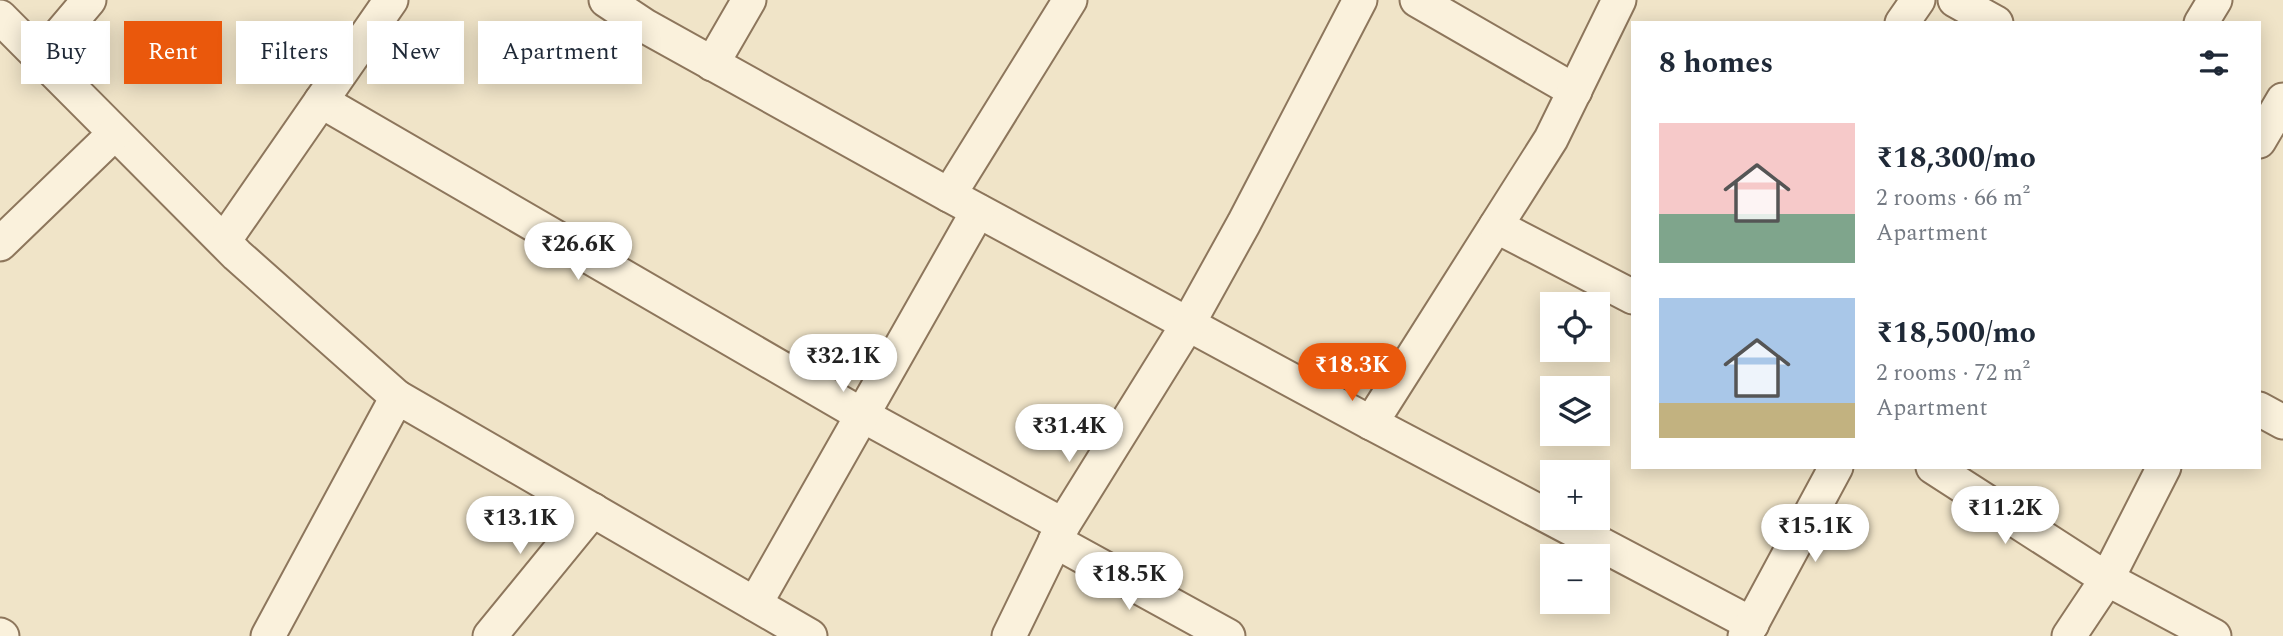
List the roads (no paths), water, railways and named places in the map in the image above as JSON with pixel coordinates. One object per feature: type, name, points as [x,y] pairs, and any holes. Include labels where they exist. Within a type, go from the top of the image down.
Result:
[{"type":"street","points":[[71,21],[89,0]]},
{"type":"street","points":[[224,242],[391,0]]},
{"type":"street","points":[[606,0],[645,26],[978,211],[1749,630],[1835,469]]},
{"type":"street","points":[[712,64],[749,0]]},
{"type":"street","points":[[949,195],[1070,0]]},
{"type":"street","points":[[1009,636],[1059,533],[1188,324],[1244,223],[1360,0]]},
{"type":"street","points":[[1417,0],[1575,91]]},
{"type":"street","points":[[1371,423],[1551,139],[1619,0]]},
{"type":"street","points":[[1903,21],[1918,0]]},
{"type":"street","points":[[1955,0],[1992,21]]},
{"type":"street","points":[[2202,21],[2215,0]]},
{"type":"street","points":[[0,18],[21,39]]},
{"type":"street","points":[[66,84],[224,242],[397,397],[810,636]]},
{"type":"street","points":[[2261,138],[2283,100]]},
{"type":"street","points":[[321,101],[862,415],[1228,636]]},
{"type":"street","points":[[0,244],[116,133]]},
{"type":"street","points":[[755,604],[978,211]]},
{"type":"street","points":[[1496,226],[1631,296]]},
{"type":"street","points":[[268,636],[397,397]]},
{"type":"street","points":[[2261,410],[2283,422]]},
{"type":"street","points":[[1936,469],[2107,579],[2214,636]]},
{"type":"street","points":[[2070,636],[2107,579],[2163,469]]},
{"type":"street","points":[[490,636],[593,510]]}]
